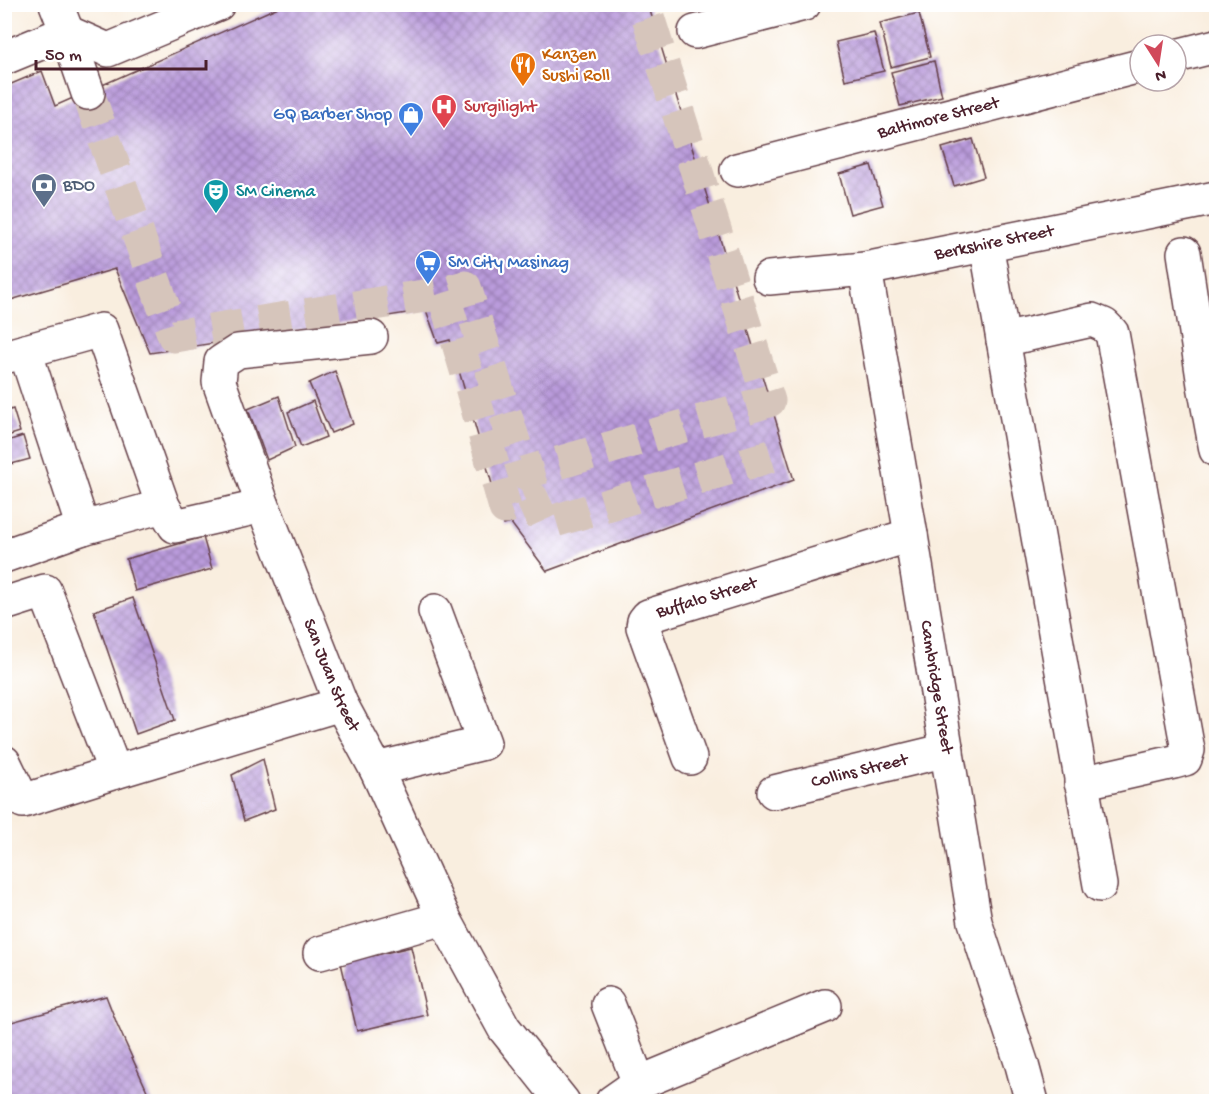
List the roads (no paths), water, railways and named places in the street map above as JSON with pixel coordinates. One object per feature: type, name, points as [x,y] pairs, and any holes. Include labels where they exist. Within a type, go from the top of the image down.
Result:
[{"type":"street","points":[[62,18],[108,50],[218,4]]},
{"type":"street","points":[[695,32],[804,4]]},
{"type":"street","points":[[4,58],[62,18]]},
{"type":"street","points":[[62,18],[88,93]]},
{"type":"street","points":[[1188,53],[1216,46]]},
{"type":"street","name":"Baltimore Street","points":[[737,170],[1128,69]]},
{"type":"street","name":"Berkshire Street","points":[[769,278],[865,269],[1216,198]]},
{"type":"street","points":[[986,244],[1100,885]]},
{"type":"street","points":[[1184,253],[1210,383],[1216,450]]},
{"type":"street","name":"Cambridge Street","points":[[865,269],[912,535],[975,922],[1032,1101]]},
{"type":"street","points":[[1003,340],[1092,320],[1104,325],[1112,333],[1188,750],[1185,759],[1081,783]]},
{"type":"street","points":[[82,528],[15,354],[101,330],[164,506],[175,526],[263,506]]},
{"type":"street","name":"San Juan Street","points":[[372,337],[238,351],[221,362],[219,382],[263,506],[340,704],[376,769],[444,918],[504,1028],[563,1101]]},
{"type":"street","points":[[4,556],[82,528],[164,506]]},
{"type":"street","name":"Buffalo Street","points":[[690,759],[643,627],[648,616],[912,535]]},
{"type":"street","points":[[4,604],[45,591],[115,772]]},
{"type":"street","points":[[376,769],[484,743],[435,611]]},
{"type":"street","points":[[4,762],[23,801],[340,704]]},
{"type":"street","name":"Collins Street","points":[[774,792],[947,750]]},
{"type":"street","points":[[320,953],[444,918]]},
{"type":"street","points":[[608,1004],[639,1083]]},
{"type":"street","points":[[612,1101],[639,1083],[825,1006]]},
{"type":"tunnel","points":[[88,93],[174,336],[443,293],[465,287],[524,473],[769,401],[644,4]]},
{"type":"tunnel","points":[[443,293],[505,508],[532,498],[544,524],[771,456]]},
{"type":"place","name":"Kanzen Sushi Roll","points":[[523,88]]},
{"type":"place","name":"Surgilight","points":[[444,130]]},
{"type":"place","name":"GQ Barber Shop","points":[[411,138]]},
{"type":"place","name":"BDO","points":[[44,209]]},
{"type":"place","name":"SM Cinema","points":[[216,215]]},
{"type":"place","name":"SM City Masinag","points":[[428,286]]}]
